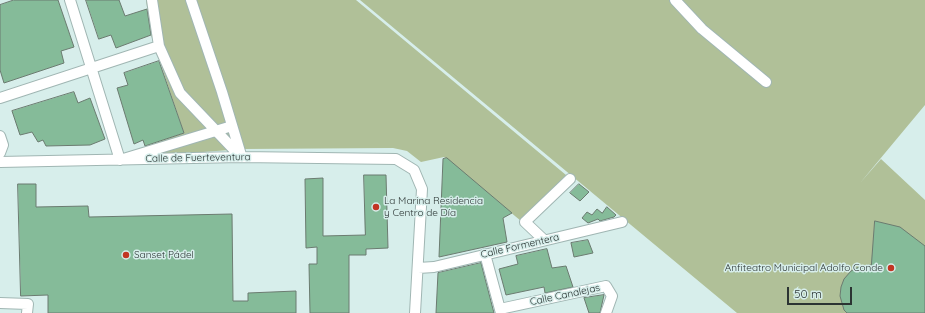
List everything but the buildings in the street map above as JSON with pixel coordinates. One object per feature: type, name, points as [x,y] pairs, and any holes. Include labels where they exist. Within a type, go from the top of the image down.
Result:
[{"type":"street","points":[[70,0],[120,160],[232,126]]},
{"type":"street","points":[[152,0],[159,46],[180,93],[241,157]]},
{"type":"street","points":[[191,0],[241,157]]},
{"type":"street","points":[[675,0],[702,28],[766,82]]},
{"type":"street","points":[[0,98],[159,46]]},
{"type":"street","points":[[0,136],[3,145],[0,153]]},
{"type":"street","name":"Calle de Fuerteventura","points":[[0,162],[241,157],[396,159],[414,170],[422,189],[418,268]]},
{"type":"street","points":[[544,240],[526,222],[570,179]]},
{"type":"street","name":"Calle Formentera","points":[[418,268],[434,267],[622,222]]},
{"type":"street","points":[[485,254],[501,311]]},
{"type":"street","points":[[415,313],[418,268]]},
{"type":"street","name":"Calle Canalejas","points":[[501,311],[606,286],[612,296],[606,313]]},
{"type":"street","points":[[0,303],[28,304],[27,313]]},
{"type":"green space","points":[[146,0],[356,0],[566,175],[521,221],[444,157],[421,162],[407,151],[393,148],[243,149],[150,156],[145,146],[184,133],[151,35]]},
{"type":"green space","points":[[360,0],[925,0],[925,105],[860,183],[881,159],[925,200],[925,313],[737,313]]},
{"type":"place","name":"La Marina Residencia y Centro de Día","points":[[376,207]]},
{"type":"place","name":"Sanset Pádel","points":[[126,255]]},
{"type":"place","name":"Anfiteatro Municipal Adolfo Conde","points":[[891,268]]}]
